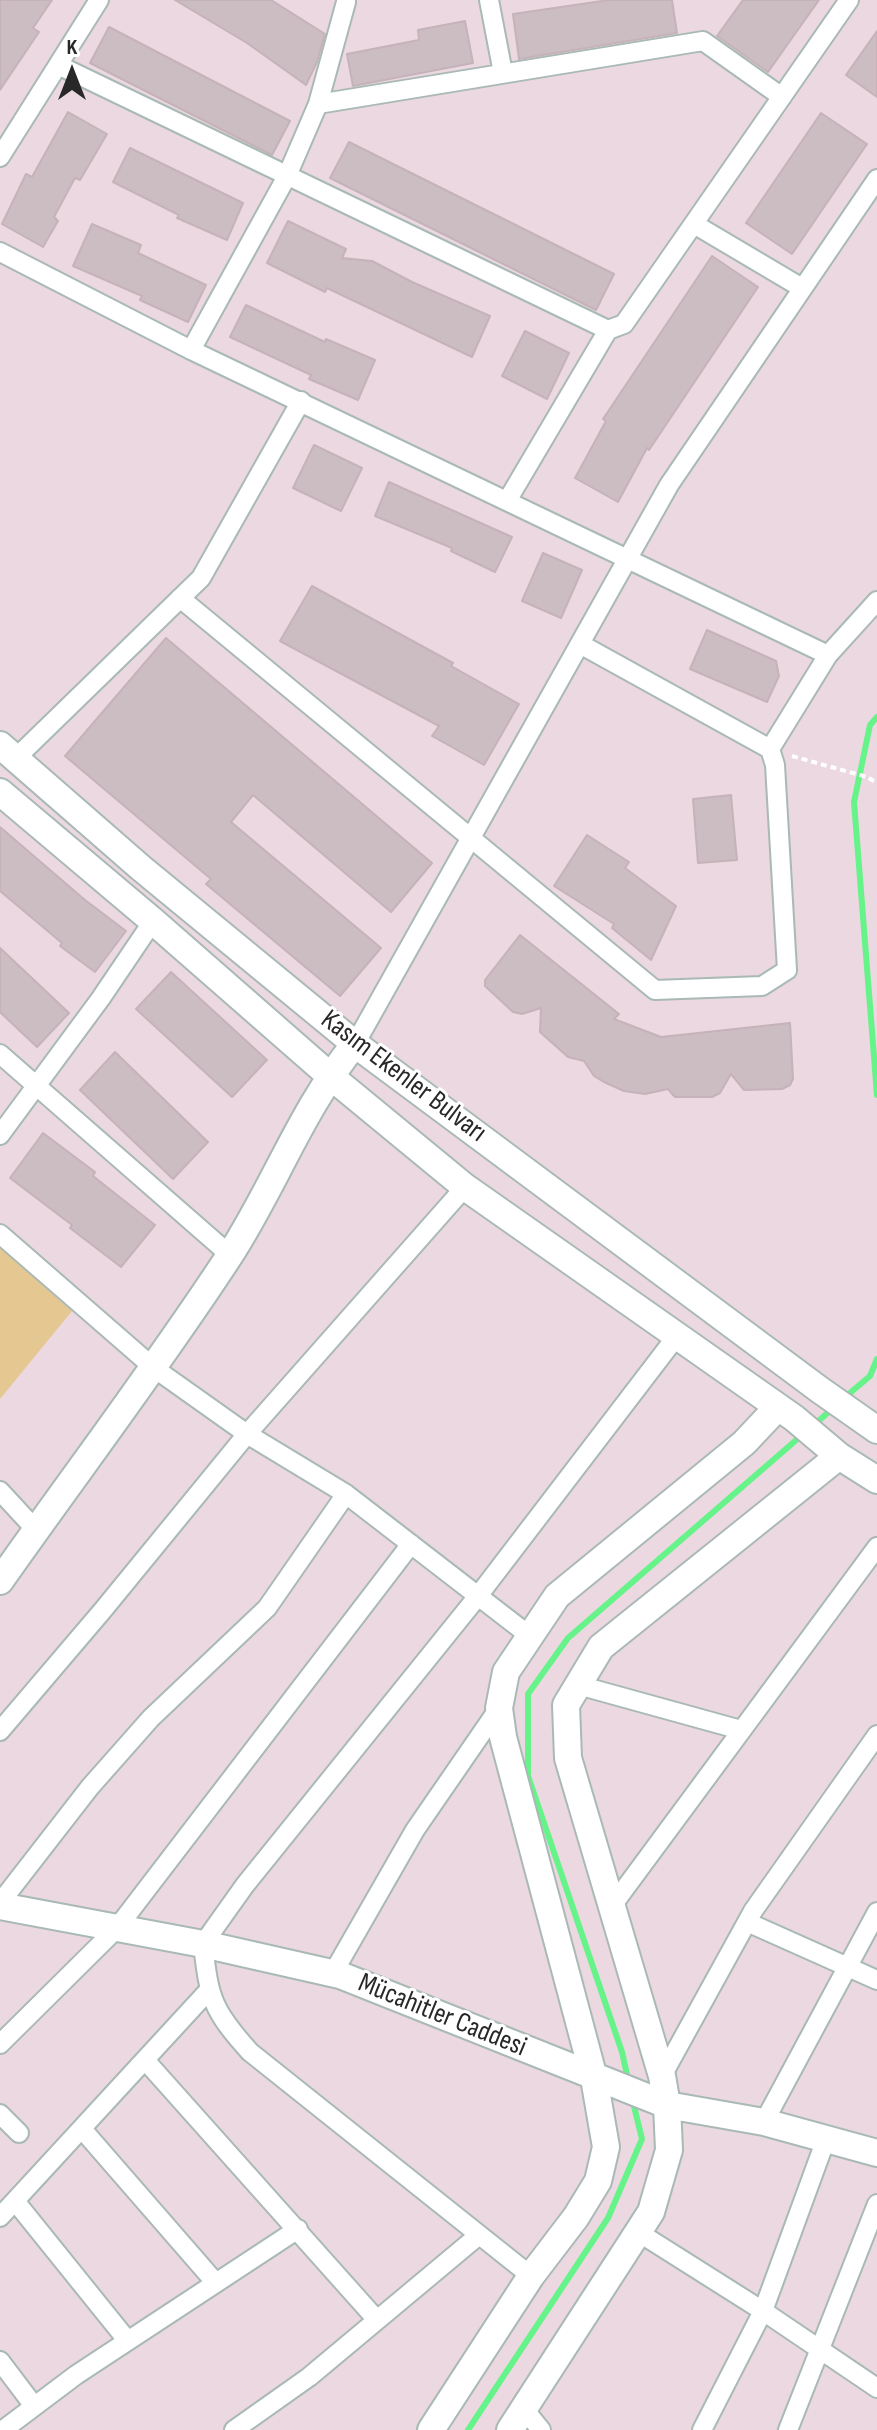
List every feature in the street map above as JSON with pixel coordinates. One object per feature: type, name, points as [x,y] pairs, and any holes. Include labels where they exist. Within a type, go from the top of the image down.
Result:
[{"type":"street","points":[[0,157],[99,0]]},
{"type":"street","points":[[489,0],[503,73]]},
{"type":"street","points":[[507,501],[608,330],[624,324],[849,0]]},
{"type":"street","points":[[191,350],[287,176],[318,104],[350,1]]},
{"type":"street","points":[[318,104],[703,41],[782,97]]},
{"type":"street","points":[[58,65],[608,330]]},
{"type":"street","points":[[0,1581],[154,1368],[230,1255],[329,1075],[355,1044],[669,485],[877,179]]},
{"type":"street","points":[[694,224],[802,288]]},
{"type":"street","points":[[0,252],[191,350],[828,655]]},
{"type":"street","points":[[8,752],[201,578],[301,401]]},
{"type":"street","points":[[180,598],[655,990],[762,986],[787,970],[775,765],[770,749],[580,644]]},
{"type":"street","points":[[770,749],[828,655],[877,601]]},
{"type":"street","name":"Kasım Ekenler Bulvarı","points":[[8,752],[141,868],[355,1044],[820,1390],[873,1425]]},
{"type":"street","name":"Kasım Ekenler Bulvarı","points":[[0,792],[329,1075],[465,1187],[833,1450]]},
{"type":"street","points":[[0,1135],[101,998],[153,921]]},
{"type":"street","points":[[0,1054],[230,1255]]},
{"type":"street","points":[[0,1731],[247,1434],[465,1187]]},
{"type":"street","points":[[0,1234],[154,1368],[247,1434],[346,1494],[530,1636]]},
{"type":"street","points":[[531,2276],[250,2052],[230,2030],[212,2001],[203,1944],[255,1873],[478,1596],[676,1337]]},
{"type":"street","points":[[431,2430],[531,2276],[576,2217],[598,2181],[606,2147],[594,2078],[503,1737],[499,1708],[506,1672],[557,1596],[785,1413]]},
{"type":"street","points":[[541,2430],[517,2420],[651,2212],[669,2150],[662,2076],[568,1758],[566,1705],[601,1647],[833,1450],[877,1480]]},
{"type":"street","points":[[0,1491],[36,1530]]},
{"type":"street","points":[[0,1905],[90,1787],[141,1730],[267,1608],[346,1494]]},
{"type":"street","points":[[0,2044],[117,1928],[411,1544]]},
{"type":"street","points":[[612,1906],[877,1547]]},
{"type":"street","points":[[578,1685],[741,1730]]},
{"type":"street","points":[[333,1973],[415,1830],[499,1708]]},
{"type":"street","points":[[662,2076],[747,1922],[876,1739]]},
{"type":"street","name":"Mücahitler Caddesi","points":[[0,1905],[203,1944],[333,1973],[667,2105],[764,2122],[877,2153]]},
{"type":"street","points":[[764,2122],[877,1912]]},
{"type":"street","points":[[747,1922],[877,1980]]},
{"type":"street","points":[[0,2217],[209,1990]]},
{"type":"street","points":[[145,2060],[377,2320]]},
{"type":"street","points":[[0,2114],[19,2133]]},
{"type":"street","points":[[82,2129],[215,2282]]},
{"type":"street","points":[[702,2430],[763,2311],[826,2139]]},
{"type":"street","points":[[15,2201],[127,2340]]},
{"type":"street","points":[[788,2430],[877,2204]]},
{"type":"street","points":[[3,2430],[127,2340],[298,2229]]},
{"type":"street","points":[[638,2232],[877,2388]]},
{"type":"street","points":[[234,2430],[309,2377],[479,2235]]},
{"type":"street","points":[[0,2361],[34,2406]]},
{"type":"path","points":[[770,749],[867,777],[877,783]]},
{"type":"shaded area","points":[[0,1247],[72,1311],[0,1399]]},
{"type":"building","points":[[0,0],[52,0],[33,28],[39,32],[0,90]]},
{"type":"building","points":[[175,0],[271,0],[325,34],[306,85],[247,43]]},
{"type":"building","points":[[609,0],[672,0],[677,33],[519,59],[513,14]]},
{"type":"building","points":[[743,0],[819,0],[768,72],[717,36]]},
{"type":"building","points":[[465,21],[473,63],[353,86],[347,54],[419,40],[418,30]]},
{"type":"building","points":[[109,27],[290,121],[272,155],[90,63]]},
{"type":"building","points":[[877,31],[877,97],[846,75]]},
{"type":"building","points":[[68,112],[107,134],[80,180],[75,178],[54,217],[58,221],[43,247],[2,224],[26,174],[32,177]]},
{"type":"building","points":[[821,113],[867,144],[792,254],[746,223]]},
{"type":"building","points":[[349,142],[614,274],[596,310],[330,178]]},
{"type":"building","points":[[130,148],[243,203],[227,240],[177,218],[179,215],[113,182]]},
{"type":"building","points":[[288,221],[346,249],[342,258],[372,261],[490,316],[472,357],[267,263]]},
{"type":"building","points":[[92,224],[141,245],[138,253],[206,285],[188,322],[140,300],[142,296],[73,266]]},
{"type":"building","points":[[712,256],[758,287],[649,450],[647,448],[618,502],[575,478],[606,421],[603,419]]},
{"type":"building","points":[[246,305],[325,342],[326,339],[375,360],[358,400],[309,379],[311,375],[230,337]]},
{"type":"building","points":[[525,331],[569,353],[547,399],[502,376]]},
{"type":"building","points":[[314,445],[362,468],[341,511],[293,488]]},
{"type":"building","points":[[389,482],[512,537],[495,572],[451,551],[452,548],[375,516]]},
{"type":"building","points":[[543,553],[582,570],[561,618],[522,601]]},
{"type":"building","points":[[312,586],[453,663],[451,666],[519,704],[484,765],[432,736],[439,726],[280,641]]},
{"type":"building","points":[[707,630],[776,661],[779,676],[767,702],[690,669]]},
{"type":"building","points":[[166,638],[432,863],[391,912],[253,795],[231,822],[381,948],[340,996],[206,884],[211,879],[65,756]]},
{"type":"building","points":[[731,795],[737,860],[698,863],[693,799]]},
{"type":"building","points":[[0,827],[126,931],[95,972],[60,946],[62,943],[0,891]]},
{"type":"building","points":[[587,835],[629,862],[625,868],[676,906],[651,960],[612,928],[614,924],[554,886]]},
{"type":"building","points":[[520,935],[619,1014],[614,1019],[661,1037],[790,1023],[793,1079],[790,1085],[782,1089],[744,1090],[731,1074],[720,1093],[712,1097],[675,1097],[668,1089],[645,1094],[624,1091],[604,1082],[594,1076],[584,1061],[568,1057],[540,1032],[541,1008],[522,1014],[513,1012],[485,986],[485,980]]},
{"type":"building","points":[[0,948],[69,1013],[37,1047],[0,1012]]},
{"type":"building","points":[[171,972],[267,1060],[232,1097],[136,1009]]},
{"type":"building","points":[[115,1052],[208,1142],[173,1179],[80,1090]]},
{"type":"building","points":[[43,1133],[95,1172],[93,1176],[155,1225],[121,1267],[10,1178]]},
{"type":"waterway","points":[[877,717],[870,725],[854,802],[877,1095]]},
{"type":"waterway","points":[[844,1398],[870,1376],[877,1359]]},
{"type":"waterway","points":[[814,1425],[833,1408]]},
{"type":"waterway","points":[[628,2079],[622,2052],[528,1776],[528,1694],[568,1638],[802,1435]]},
{"type":"waterway","points":[[468,2430],[608,2218],[642,2139],[632,2098]]}]
